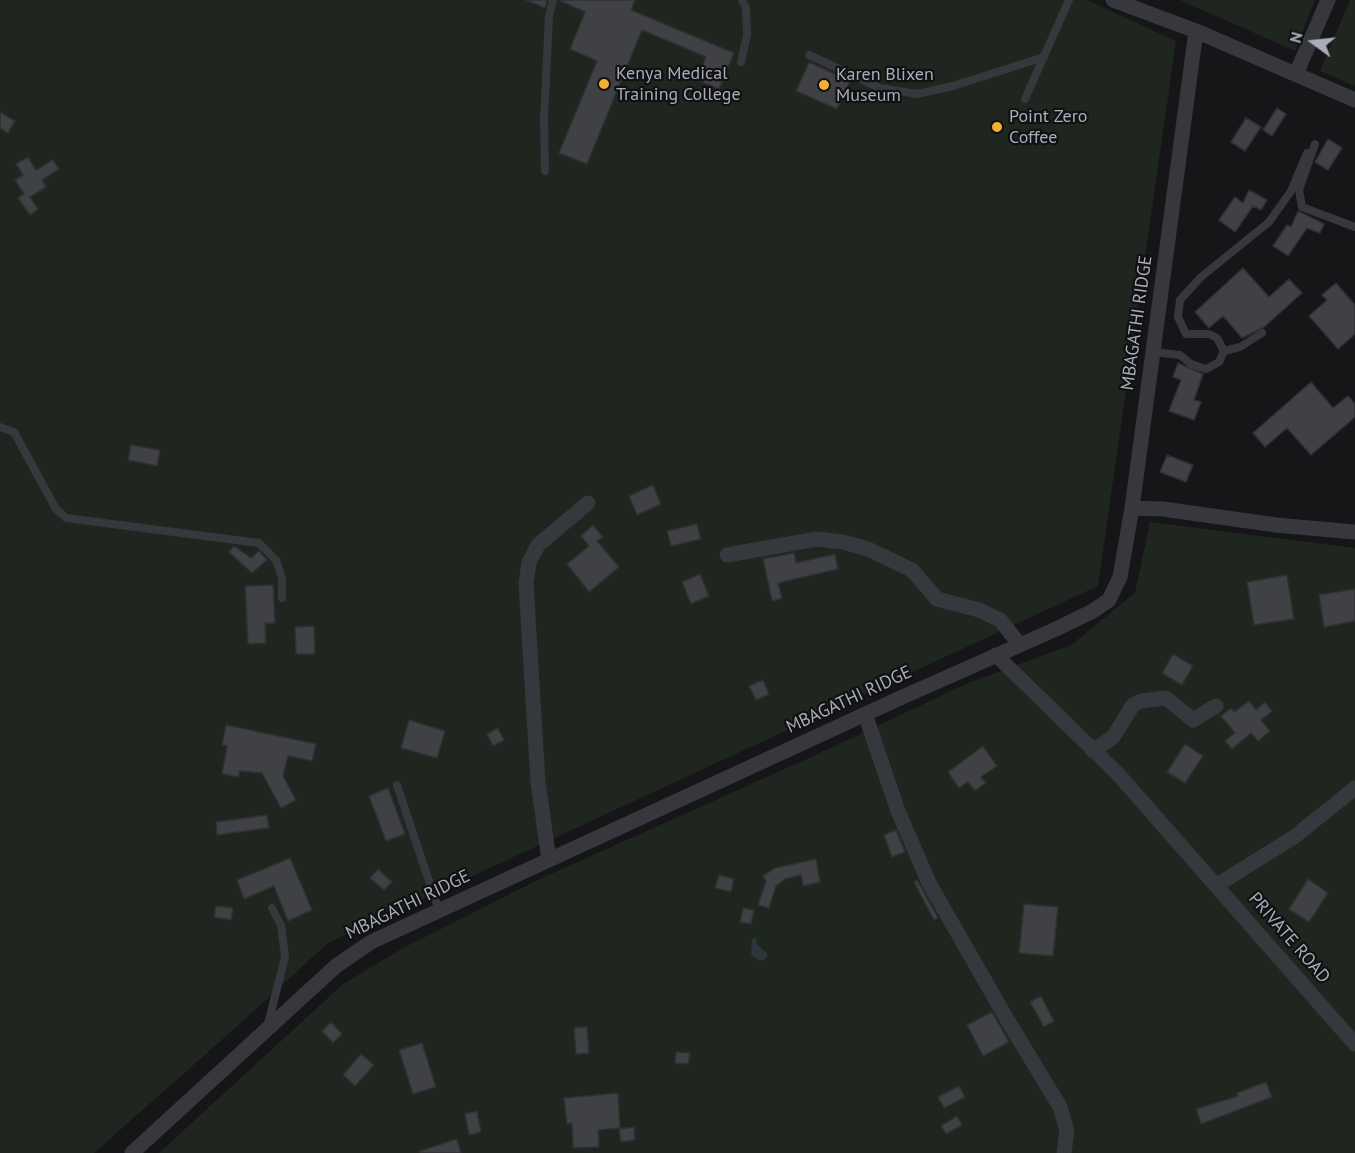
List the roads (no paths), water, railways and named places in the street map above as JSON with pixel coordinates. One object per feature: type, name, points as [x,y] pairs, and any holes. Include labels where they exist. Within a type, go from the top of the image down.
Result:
[{"type":"street","points":[[1113,0],[1196,31],[1355,100]]},
{"type":"street","points":[[1296,74],[1328,0]]},
{"type":"street","name":"MBAGATHI RIDGE","points":[[132,1153],[354,952],[439,910],[1093,611],[1108,600],[1120,577],[1132,508],[1196,31]]},
{"type":"street","points":[[549,860],[538,782],[526,585],[529,562],[538,545],[588,503]]},
{"type":"street","points":[[1132,508],[1163,509],[1276,525],[1355,532]]},
{"type":"street","points":[[727,555],[817,539],[843,542],[868,549],[912,570],[937,599],[979,610],[1000,620],[1020,645]]},
{"type":"street","name":"PRIVATE ROAD","points":[[996,656],[1118,774],[1355,1044]]},
{"type":"street","points":[[1094,751],[1113,737],[1133,705],[1141,701],[1166,698],[1193,720],[1216,706]]},
{"type":"street","points":[[865,714],[898,811],[928,883],[1060,1107],[1067,1131],[1064,1153]]},
{"type":"street","name":"PRIVATE ROAD","points":[[1217,885],[1294,837],[1355,788]]},
{"type":"lane","points":[[545,171],[544,118],[549,17],[553,0]]},
{"type":"lane","points":[[741,62],[747,35],[746,8],[742,0]]},
{"type":"lane","points":[[1025,99],[1069,0]]},
{"type":"lane","points":[[809,55],[869,84],[917,94],[953,86],[1044,57]]},
{"type":"lane","points":[[1315,144],[1299,190],[1302,207],[1355,227]]},
{"type":"lane","points":[[1153,352],[1180,355],[1191,364],[1206,369],[1220,362],[1224,351],[1217,338],[1209,334],[1186,334],[1179,316],[1179,300],[1201,277],[1269,222],[1291,191],[1307,153]]},
{"type":"lane","points":[[1224,351],[1240,347],[1262,333]]},
{"type":"lane","points":[[0,427],[14,432],[56,509],[66,518],[259,543],[276,560],[282,578],[282,598]]},
{"type":"lane","points":[[397,785],[439,910]]},
{"type":"lane","points":[[267,1029],[285,957],[281,925],[273,908]]},
{"type":"place","name":"Kenya Medical Training College","points":[[604,84]]},
{"type":"place","name":"Karen Blixen Museum","points":[[824,85]]},
{"type":"place","name":"Point Zero Coffee","points":[[997,127]]}]
